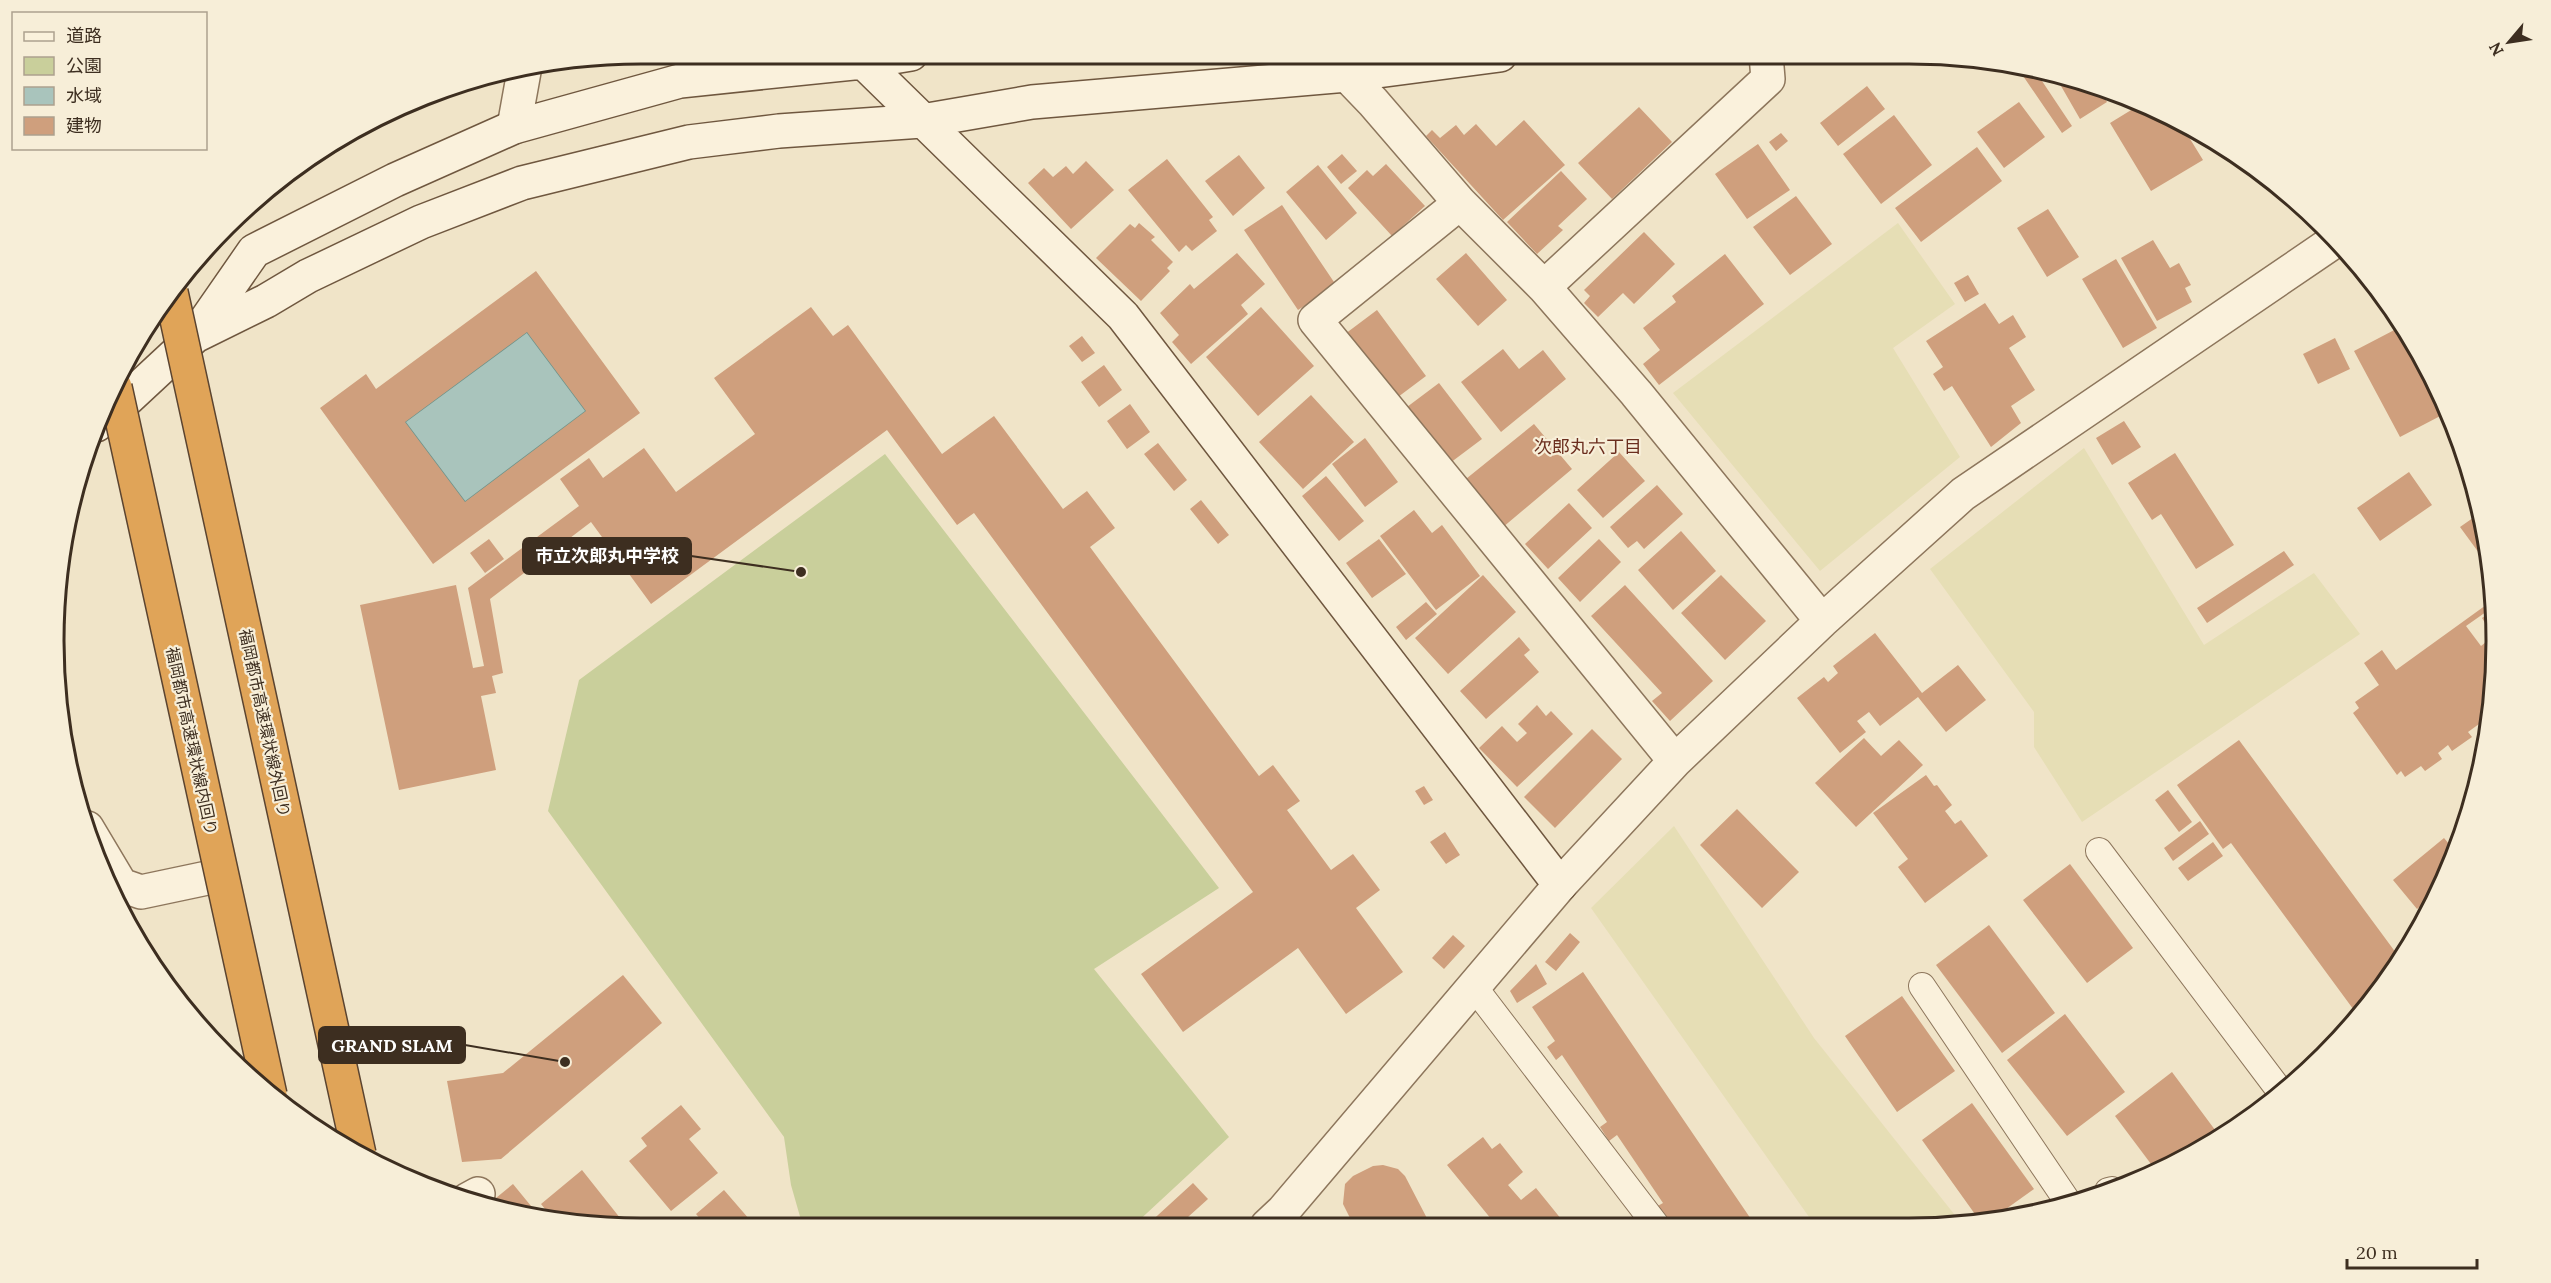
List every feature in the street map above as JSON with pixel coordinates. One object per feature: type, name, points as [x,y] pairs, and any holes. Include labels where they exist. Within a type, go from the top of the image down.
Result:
[{"type":"highway","name":"福岡都市高速環状線外回り","points":[[174,304],[357,1143]]},
{"type":"highway","name":"福岡都市高速環状線内回り","points":[[118,400],[267,1080]]},
{"type":"street","points":[[111,414],[195,336],[254,251],[395,180],[514,128],[680,81],[812,64]]},
{"type":"street","points":[[865,64],[1124,316],[1560,885]]},
{"type":"street","points":[[195,336],[266,301],[308,276],[421,222],[522,183],[688,142],[779,130],[922,121],[1032,102],[1347,75],[1431,64]]},
{"type":"street","points":[[1544,286],[1767,79],[1766,64]]},
{"type":"street","points":[[1347,75],[1460,203],[1544,286],[1636,393],[1822,621]]},
{"type":"street","points":[[514,128],[523,77]]},
{"type":"street","points":[[1460,203],[1315,321],[1675,761]]},
{"type":"street","points":[[1283,1218],[1560,885],[1675,761],[1822,621],[1963,494],[2329,245]]},
{"type":"street","points":[[110,867],[121,885],[141,892],[212,877]]},
{"type":"lane","points":[[2099,851],[2276,1086]]},
{"type":"lane","points":[[1922,986],[2065,1197]]},
{"type":"lane","points":[[1474,987],[1651,1218]]},
{"type":"shaded area","points":[[1898,223],[1955,304],[1893,348],[1960,457],[1820,571],[1673,393]]},
{"type":"shaded area","points":[[2084,448],[2204,645],[2314,573],[2360,634],[2082,822],[2034,747],[2034,712],[1930,569]]},
{"type":"shaded area","points":[[1674,826],[1814,1038],[1956,1216],[1810,1218],[1591,908]]},
{"type":"green space","points":[[885,454],[1219,888],[1094,969],[1229,1137],[1142,1218],[800,1218],[791,1185],[784,1137],[548,811],[579,680]]},
{"type":"water","points":[[527,332],[586,411],[465,502],[405,422]]},
{"type":"building","points":[[2023,76],[2041,80],[2072,126],[2062,133]]},
{"type":"building","points":[[1867,86],[1885,109],[1838,146],[1820,123]]},
{"type":"building","points":[[2061,86],[2095,95],[2105,99],[2107,102],[2080,119]]},
{"type":"building","points":[[2019,102],[2045,137],[2004,168],[1977,132]]},
{"type":"building","points":[[1639,107],[1672,142],[1612,199],[1578,163]]},
{"type":"building","points":[[2133,109],[2189,137],[2203,160],[2151,191],[2110,123]]},
{"type":"building","points":[[1894,115],[1932,165],[1881,204],[1843,154]]},
{"type":"building","points":[[1524,120],[1565,165],[1503,220],[1426,136],[1432,130],[1440,138],[1456,125],[1464,135],[1476,124],[1496,146]]},
{"type":"building","points":[[1781,133],[1788,141],[1776,151],[1769,142]]},
{"type":"building","points":[[1758,144],[1790,190],[1747,219],[1715,174]]},
{"type":"building","points":[[1977,147],[2002,181],[1921,242],[1895,208]]},
{"type":"building","points":[[1342,154],[1357,171],[1341,184],[1327,167]]},
{"type":"building","points":[[1239,155],[1265,188],[1233,216],[1205,181]]},
{"type":"building","points":[[1167,159],[1213,217],[1209,220],[1217,231],[1192,251],[1186,245],[1179,252],[1128,190]]},
{"type":"building","points":[[1086,161],[1114,190],[1071,229],[1028,183],[1044,168],[1053,177],[1066,166],[1073,174]]},
{"type":"building","points":[[1386,164],[1425,206],[1392,236],[1348,188],[1367,170],[1373,176]]},
{"type":"building","points":[[1318,165],[1357,213],[1326,240],[1286,192]]},
{"type":"building","points":[[1561,171],[1587,199],[1558,226],[1563,230],[1537,254],[1507,222]]},
{"type":"building","points":[[1796,196],[1832,244],[1790,275],[1753,227]]},
{"type":"building","points":[[1282,205],[1336,285],[1298,310],[1244,230]]},
{"type":"building","points":[[2048,209],[2079,257],[2047,277],[2017,228]]},
{"type":"building","points":[[1139,223],[1155,237],[1151,240],[1173,262],[1167,268],[1170,271],[1141,301],[1096,258],[1130,224],[1135,228]]},
{"type":"building","points":[[1644,232],[1675,264],[1634,304],[1623,293],[1598,317],[1584,303],[1590,296],[1584,290]]},
{"type":"building","points":[[2153,240],[2170,268],[2179,263],[2191,285],[2185,288],[2192,302],[2157,321],[2121,258]]},
{"type":"building","points":[[1237,253],[1265,284],[1241,305],[1248,314],[1191,364],[1172,342],[1179,335],[1160,313],[1190,284],[1194,289]]},
{"type":"building","points":[[1466,253],[1507,300],[1478,326],[1436,279]]},
{"type":"building","points":[[1725,254],[1764,304],[1659,385],[1643,364],[1660,350],[1643,328],[1676,302],[1672,296]]},
{"type":"building","points":[[2116,259],[2157,328],[2123,348],[2082,279]]},
{"type":"building","points":[[536,271],[640,413],[433,564],[320,408],[366,374],[376,389]],"holes":[[[527,332],[586,411],[465,502],[405,422]]]},
{"type":"building","points":[[1968,275],[1979,294],[1965,302],[1954,283]]},
{"type":"building","points":[[1985,303],[1999,324],[2013,315],[2026,337],[2009,348],[2035,390],[2011,406],[2021,423],[1991,447],[1952,386],[1944,391],[1933,374],[1943,367],[1926,341]]},
{"type":"building","points":[[811,307],[833,336],[848,325],[942,454],[994,416],[1063,509],[1087,491],[1115,528],[1090,547],[1259,776],[1273,765],[1300,801],[1287,810],[1331,870],[1353,854],[1380,890],[1356,908],[1403,972],[1346,1014],[1298,948],[1183,1032],[1141,974],[1253,892],[974,513],[957,525],[887,430],[651,604],[591,522],[490,599],[503,673],[492,676],[496,693],[481,696],[496,770],[399,790],[360,605],[456,585],[473,668],[484,666],[468,588],[579,506],[560,479],[589,458],[603,478],[644,448],[676,492],[755,434],[714,378]]},
{"type":"building","points":[[1261,307],[1314,366],[1258,416],[1206,357]]},
{"type":"building","points":[[1377,310],[1426,376],[1394,400],[1345,334]]},
{"type":"building","points":[[2395,330],[2427,386],[2441,416],[2400,437],[2354,351]]},
{"type":"building","points":[[1082,336],[1095,353],[1082,362],[1069,346]]},
{"type":"building","points":[[2335,338],[2350,369],[2318,384],[2303,354]]},
{"type":"building","points":[[1503,349],[1519,369],[1543,350],[1566,379],[1501,432],[1461,382]]},
{"type":"building","points":[[1104,365],[1122,390],[1099,407],[1081,382]]},
{"type":"building","points":[[1439,383],[1482,439],[1446,466],[1403,410]]},
{"type":"building","points":[[1311,395],[1354,442],[1303,489],[1259,442]]},
{"type":"building","points":[[1130,404],[1150,432],[1127,449],[1107,421]]},
{"type":"building","points":[[2124,421],[2141,447],[2112,465],[2096,438]]},
{"type":"building","points":[[1534,424],[1572,469],[1496,533],[1456,487]]},
{"type":"building","points":[[1365,438],[1398,482],[1365,507],[1332,464]]},
{"type":"building","points":[[1158,443],[1187,480],[1174,491],[1144,454]]},
{"type":"building","points":[[1619,452],[1645,481],[1603,518],[1577,490]]},
{"type":"building","points":[[2175,453],[2234,545],[2196,569],[2161,514],[2152,520],[2128,483]]},
{"type":"building","points":[[2409,472],[2432,505],[2380,541],[2357,508]]},
{"type":"building","points":[[1326,476],[1364,521],[1339,541],[1302,496]]},
{"type":"building","points":[[1657,485],[1683,514],[1644,549],[1637,541],[1628,548],[1610,527]]},
{"type":"building","points":[[1201,500],[1229,535],[1218,544],[1190,509]]},
{"type":"building","points":[[1569,503],[1592,528],[1548,569],[1525,544]]},
{"type":"building","points":[[1414,510],[1432,533],[1442,525],[1480,576],[1436,610],[1380,536]]},
{"type":"building","points":[[2473,518],[2480,554],[2460,527]]},
{"type":"building","points":[[1681,531],[1716,571],[1673,610],[1638,570]]},
{"type":"building","points":[[489,539],[504,559],[485,573],[470,553]]},
{"type":"building","points":[[1379,539],[1406,574],[1372,598],[1346,563]]},
{"type":"building","points":[[1599,539],[1621,562],[1580,602],[1558,578]]},
{"type":"building","points":[[2284,551],[2294,565],[2207,623],[2197,608]]},
{"type":"building","points":[[1483,575],[1516,612],[1448,674],[1415,638]]},
{"type":"building","points":[[1721,575],[1766,621],[1725,660],[1681,613]]},
{"type":"building","points":[[1625,585],[1713,681],[1670,721],[1652,701],[1662,693],[1591,616]]},
{"type":"building","points":[[1426,602],[1437,614],[1406,640],[1396,627]]},
{"type":"building","points":[[2485,606],[2485,612],[2466,626],[2481,646],[2486,642],[2481,723],[2468,732],[2472,737],[2452,751],[2448,745],[2438,753],[2442,759],[2425,771],[2421,766],[2405,777],[2401,771],[2397,775],[2353,713],[2359,708],[2355,702],[2379,685],[2364,663],[2382,650],[2396,670]]},
{"type":"building","points":[[1875,633],[1922,693],[1958,665],[1986,700],[1946,732],[1918,697],[1880,726],[1869,712],[1857,721],[1866,732],[1840,753],[1797,698],[1824,677],[1828,682],[1838,673],[1833,666]]},
{"type":"building","points":[[1519,637],[1530,650],[1524,655],[1539,672],[1486,719],[1460,691]]},
{"type":"building","points":[[1537,705],[1546,716],[1551,711],[1573,734],[1517,787],[1479,748],[1502,726],[1517,742],[1527,733],[1518,724]]},
{"type":"building","points":[[1592,729],[1622,759],[1555,828],[1524,797]]},
{"type":"building","points":[[1864,738],[1881,756],[1899,740],[1923,765],[1856,827],[1815,783]]},
{"type":"building","points":[[2239,740],[2395,952],[2353,1009],[2231,843],[2223,849],[2177,785]]},
{"type":"building","points":[[1926,775],[1952,805],[1945,811],[1955,824],[1961,820],[1988,856],[1925,903],[1898,867],[1908,859],[1873,813]]},
{"type":"building","points":[[1424,786],[1433,800],[1424,805],[1415,791]]},
{"type":"building","points":[[2168,790],[2192,822],[2179,832],[2155,800]]},
{"type":"building","points":[[1737,809],[1799,872],[1762,908],[1700,845]]},
{"type":"building","points":[[2200,821],[2209,834],[2173,861],[2164,848]]},
{"type":"building","points":[[1445,832],[1460,855],[1446,864],[1430,842]]},
{"type":"building","points":[[2444,838],[2450,844],[2427,897],[2417,909],[2393,880]]},
{"type":"building","points":[[2213,842],[2223,856],[2188,881],[2178,868]]},
{"type":"building","points":[[2070,864],[2133,948],[2087,983],[2023,900]]},
{"type":"building","points":[[1989,925],[2055,1013],[2002,1053],[1936,965]]},
{"type":"building","points":[[1570,933],[1580,942],[1556,971],[1545,962]]},
{"type":"building","points":[[1453,935],[1465,946],[1444,969],[1432,958]]},
{"type":"building","points":[[1536,964],[1547,984],[1517,1003],[1510,991]]},
{"type":"building","points":[[1583,972],[1750,1218],[1664,1218],[1656,1207],[1663,1203],[1617,1135],[1609,1141],[1600,1127],[1607,1122],[1562,1055],[1556,1060],[1547,1047],[1555,1041],[1532,1007]]},
{"type":"building","points":[[623,975],[662,1023],[501,1159],[462,1162],[447,1081],[503,1073]]},
{"type":"building","points":[[1902,996],[1955,1071],[1897,1112],[1845,1036]]},
{"type":"building","points":[[2065,1014],[2125,1092],[2067,1136],[2007,1060]]},
{"type":"building","points":[[2172,1072],[2215,1130],[2152,1165],[2115,1116]]},
{"type":"building","points":[[1972,1103],[2034,1189],[2004,1210],[1975,1215],[1922,1140]]},
{"type":"building","points":[[681,1105],[701,1129],[689,1139],[718,1173],[671,1211],[629,1161],[647,1146],[641,1138]]},
{"type":"building","points":[[1483,1137],[1492,1149],[1500,1143],[1523,1172],[1508,1185],[1521,1200],[1536,1188],[1560,1218],[1490,1218],[1447,1165]]},
{"type":"building","points":[[1383,1165],[1398,1169],[1405,1176],[1427,1218],[1350,1218],[1343,1204],[1345,1184],[1353,1176],[1373,1166]]},
{"type":"building","points":[[582,1170],[620,1217],[566,1214],[546,1210],[541,1204]]},
{"type":"building","points":[[1193,1183],[1208,1199],[1187,1218],[1155,1218]]},
{"type":"building","points":[[513,1184],[532,1208],[529,1207],[494,1199]]},
{"type":"building","points":[[724,1190],[748,1218],[699,1218],[696,1214]]},
{"type":"place","name":"市立次郎丸中学校","points":[[801,572]]},
{"type":"place","name":"GRAND SLAM","points":[[565,1062]]},
{"type":"district","name":"次郎丸六丁目","points":[[1588,446]]}]
